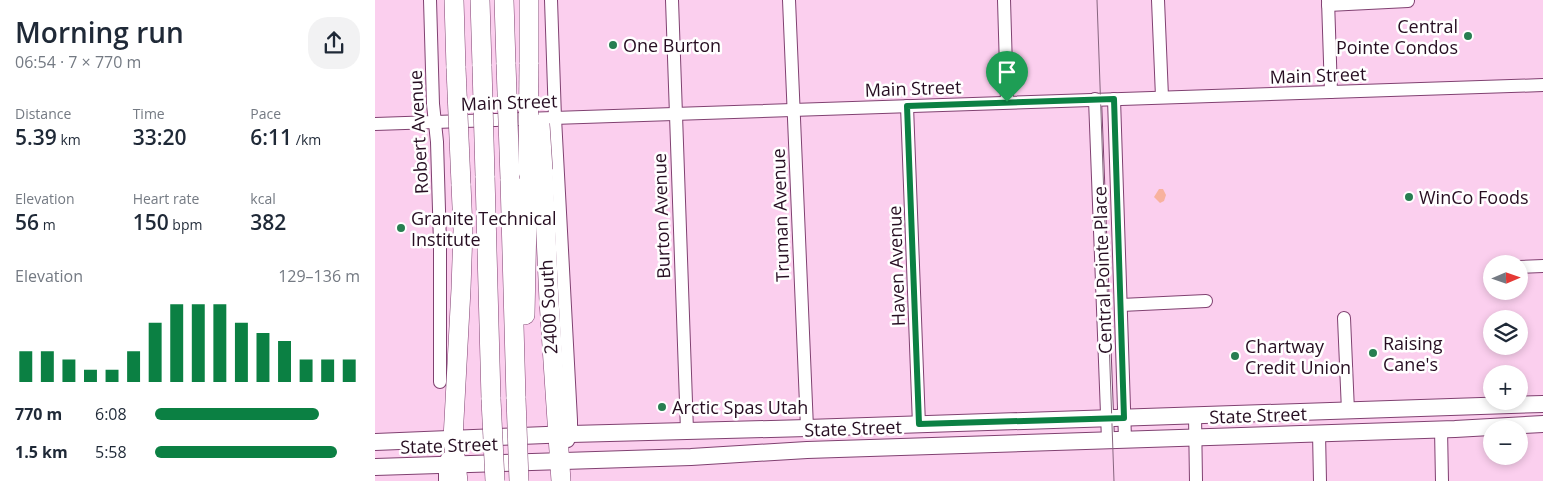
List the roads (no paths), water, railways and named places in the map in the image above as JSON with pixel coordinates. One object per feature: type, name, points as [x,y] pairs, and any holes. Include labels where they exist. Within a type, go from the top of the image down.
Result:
[{"type":"highway","points":[[451,473],[463,230],[454,0]]},
{"type":"highway","points":[[480,0],[495,481]]},
{"type":"highway","points":[[504,0],[519,481]]},
{"type":"highway","points":[[529,2],[536,171],[564,434],[560,461],[561,481]]},
{"type":"highway","points":[[515,353],[526,311],[536,171]]},
{"type":"main road","name":"State Street","points":[[375,442],[564,434],[851,427],[1543,404]]},
{"type":"main road","points":[[1275,434],[1281,426],[1291,423],[1340,420],[1348,411]]},
{"type":"main road","name":"State Street","points":[[375,467],[451,473],[560,461],[688,458],[807,450],[1543,424]]},
{"type":"main road","points":[[807,450],[819,438],[847,436],[851,427]]},
{"type":"main road","points":[[744,454],[753,442],[798,440],[807,428]]},
{"type":"street","name":"Robert Avenue","points":[[430,0],[440,244],[440,382]]},
{"type":"street","name":"2400 South","points":[[551,0],[564,434]]},
{"type":"street","name":"Burton Avenue","points":[[672,0],[687,432]]},
{"type":"street","name":"Truman Avenue","points":[[789,0],[807,428]]},
{"type":"street","points":[[1003,0],[1007,102]]},
{"type":"street","points":[[1158,0],[1161,97]]},
{"type":"street","points":[[1331,92],[1328,2],[1408,1]]},
{"type":"street","name":"Main Street","points":[[375,124],[1543,85]]},
{"type":"street","name":"Central Pointe Place","points":[[1095,99],[1108,440]]},
{"type":"street","name":"Central Pointe Place","points":[[1114,99],[1125,439]]},
{"type":"street","name":"Haven Avenue","points":[[907,106],[919,424]]},
{"type":"street","points":[[1528,267],[1543,266]]},
{"type":"street","points":[[1121,305],[1206,301]]},
{"type":"street","points":[[1345,318],[1348,411]]},
{"type":"street","points":[[1195,416],[1196,481]]},
{"type":"street","points":[[1441,429],[1442,481]]},
{"type":"street","points":[[1319,433],[1320,481]]},
{"type":"tram line","points":[[1097,0],[1114,481]]},
{"type":"place","name":"Central Pointe Condos","points":[[1468,36]]},
{"type":"place","name":"One Burton","points":[[613,45]]},
{"type":"place","name":"WinCo Foods","points":[[1409,197]]},
{"type":"place","name":"Granite Technical Institute","points":[[401,228]]},
{"type":"place","name":"Raising Cane's","points":[[1373,353]]},
{"type":"place","name":"Chartway Credit Union","points":[[1235,356]]},
{"type":"place","name":"Arctic Spas Utah","points":[[662,407]]}]
